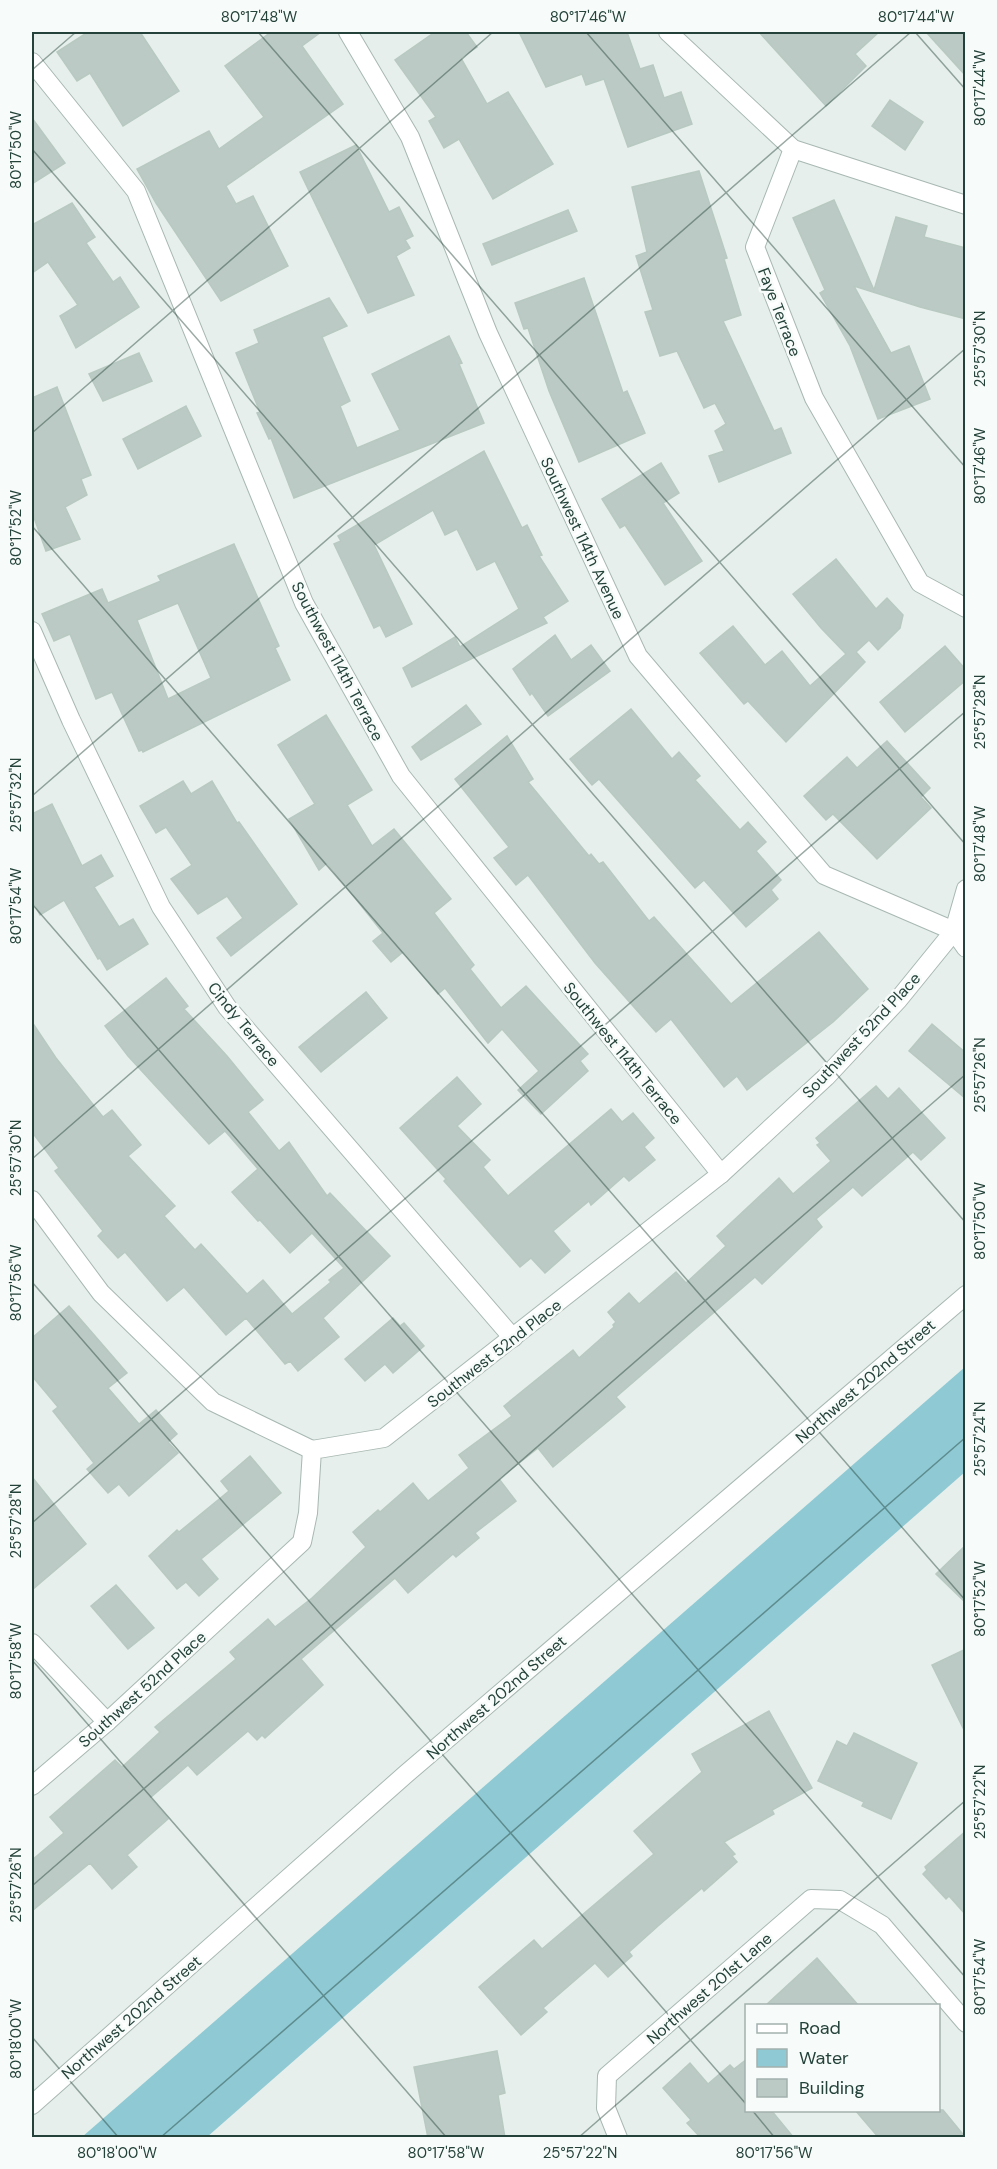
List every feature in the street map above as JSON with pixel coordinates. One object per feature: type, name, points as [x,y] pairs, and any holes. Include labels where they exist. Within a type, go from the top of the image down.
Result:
[{"type":"street","name":"Southwest 114th Avenue","points":[[348,32],[410,137],[488,333],[638,656],[824,875],[960,929]]},
{"type":"street","points":[[668,32],[793,149],[966,205]]},
{"type":"street","name":"Southwest 114th Terrace","points":[[32,62],[136,191],[304,603],[401,776],[721,1174]]},
{"type":"street","name":"Faye Terrace","points":[[793,149],[755,247],[814,398],[920,583],[966,608]]},
{"type":"street","name":"Cindy Terrace","points":[[32,631],[71,720],[161,907],[226,1007],[513,1338]]},
{"type":"street","name":"Southwest 52nd Place","points":[[32,1786],[107,1722],[302,1542],[308,1513],[312,1450],[384,1438],[721,1174],[826,1077],[960,929],[966,889]]},
{"type":"street","points":[[960,929],[966,948]]},
{"type":"street","points":[[32,1200],[101,1293],[213,1402],[312,1450]]},
{"type":"street","name":"Northwest 202nd Street","points":[[32,2105],[406,1774],[966,1295]]},
{"type":"street","points":[[32,1643],[107,1722]]},
{"type":"street","name":"Northwest 201st Lane","points":[[618,2138],[606,2108],[607,2076],[811,1899],[840,1900],[882,1925],[966,2023]]},
{"type":"water","points":[[965,1367],[965,1472],[207,2137],[82,2137]]},
{"type":"building","points":[[88,32],[140,32],[179,91],[123,126],[90,73],[77,81],[57,52]]},
{"type":"building","points":[[271,32],[321,32],[302,46],[343,104],[226,186],[236,204],[253,196],[288,266],[221,301],[156,203],[137,169],[209,131],[219,149],[264,117],[225,66]]},
{"type":"building","points":[[435,32],[466,32],[477,47],[461,58],[487,104],[508,92],[553,164],[493,199],[459,139],[444,148],[429,121],[436,117],[395,60]]},
{"type":"building","points":[[519,32],[627,32],[640,69],[653,65],[664,98],[681,92],[692,124],[628,147],[604,79],[586,85],[582,74],[546,87]]},
{"type":"building","points":[[759,32],[879,32],[855,54],[866,66],[826,106]]},
{"type":"building","points":[[926,32],[966,32],[966,76]]},
{"type":"building","points":[[890,100],[923,122],[905,150],[872,126]]},
{"type":"building","points":[[32,118],[65,163],[32,184]]},
{"type":"building","points":[[356,145],[389,212],[399,207],[413,236],[405,240],[410,248],[396,256],[414,295],[368,313],[300,172]]},
{"type":"building","points":[[699,171],[727,258],[724,259],[741,315],[723,321],[774,431],[781,428],[791,453],[719,482],[709,456],[724,451],[715,431],[726,424],[715,403],[704,408],[677,351],[660,356],[645,312],[653,310],[636,256],[647,252],[632,187]]},
{"type":"building","points":[[834,200],[874,290],[896,217],[927,226],[924,237],[966,248],[966,319],[854,286],[891,353],[909,346],[930,399],[878,419],[850,346],[820,293],[825,290],[793,218]]},
{"type":"building","points":[[72,203],[95,237],[86,243],[113,282],[120,277],[139,307],[76,348],[60,316],[78,305],[48,262],[32,273],[32,225]]},
{"type":"building","points":[[568,210],[577,231],[492,265],[483,244]]},
{"type":"building","points":[[584,278],[623,393],[627,391],[645,433],[579,462],[549,391],[528,328],[524,329],[515,303]]},
{"type":"building","points":[[329,298],[347,326],[322,337],[350,401],[340,406],[357,448],[400,430],[372,374],[449,336],[462,363],[459,364],[484,423],[294,498],[271,438],[269,439],[257,413],[260,412],[236,353],[259,343],[254,330]]},
{"type":"building","points":[[139,353],[152,381],[103,401],[89,374]]},
{"type":"building","points":[[57,387],[91,475],[81,479],[87,495],[65,507],[80,539],[46,551],[32,512],[32,398]]},
{"type":"building","points":[[186,406],[201,436],[138,469],[123,439]]},
{"type":"building","points":[[484,451],[522,528],[527,525],[542,555],[539,556],[568,601],[543,617],[547,623],[412,687],[403,668],[455,637],[460,647],[519,609],[495,561],[477,570],[457,529],[445,535],[433,510],[374,545],[412,624],[386,637],[380,625],[374,628],[334,544],[341,541],[338,536]]},
{"type":"building","points":[[661,463],[679,493],[663,503],[702,561],[665,585],[625,525],[620,528],[602,499]]},
{"type":"building","points":[[234,544],[279,646],[275,648],[290,680],[143,752],[139,751],[112,692],[96,699],[70,634],[54,641],[42,614],[102,589],[108,603],[161,581],[158,576]],"holes":[[[178,603],[211,678],[168,699],[137,620]]]},
{"type":"building","points":[[836,559],[876,609],[887,598],[903,615],[900,628],[878,650],[869,640],[856,652],[865,662],[786,742],[748,701],[744,704],[700,653],[733,626],[765,665],[782,651],[810,686],[846,654],[793,594]]},
{"type":"building","points":[[555,635],[571,660],[591,645],[610,671],[548,716],[532,693],[530,695],[513,669]]},
{"type":"building","points":[[945,646],[966,670],[966,680],[905,732],[880,702]]},
{"type":"building","points":[[466,705],[481,724],[421,760],[412,747]]},
{"type":"building","points":[[631,709],[672,759],[679,752],[700,776],[695,780],[740,830],[748,822],[766,842],[756,851],[781,880],[771,890],[778,899],[746,927],[704,880],[695,888],[599,779],[592,785],[570,759]]},
{"type":"building","points":[[326,715],[372,790],[347,805],[372,846],[394,829],[451,899],[434,913],[474,965],[470,969],[501,1008],[526,986],[588,1054],[580,1061],[588,1071],[541,1114],[518,1090],[539,1071],[502,1029],[488,1043],[445,988],[438,994],[403,952],[391,962],[373,941],[383,933],[327,863],[319,870],[289,819],[315,804],[278,745]]},
{"type":"building","points":[[507,736],[533,779],[528,782],[589,856],[591,854],[599,864],[603,862],[649,921],[654,917],[731,1004],[819,932],[868,989],[833,1022],[747,1090],[737,1076],[724,1087],[671,1019],[656,1032],[595,963],[528,875],[516,885],[494,858],[509,847],[455,779]]},
{"type":"building","points":[[887,741],[930,788],[921,797],[931,808],[877,859],[833,814],[826,820],[804,796],[847,757],[857,768]]},
{"type":"building","points":[[183,781],[191,794],[212,781],[237,823],[239,822],[297,904],[231,956],[217,938],[243,918],[227,896],[198,914],[171,879],[192,865],[166,827],[156,833],[140,806]]},
{"type":"building","points":[[52,804],[82,866],[101,855],[113,876],[94,887],[119,927],[133,919],[148,944],[107,970],[100,958],[98,959],[64,900],[40,915],[32,900],[32,814]]},
{"type":"building","points":[[166,978],[188,1006],[184,1009],[263,1100],[248,1112],[279,1151],[289,1142],[327,1196],[330,1193],[390,1256],[323,1318],[339,1337],[298,1371],[290,1361],[285,1364],[246,1318],[226,1335],[184,1287],[167,1301],[125,1252],[118,1258],[98,1236],[103,1231],[55,1171],[59,1168],[32,1132],[32,1022],[56,1058],[103,1117],[112,1110],[141,1145],[128,1156],[175,1206],[164,1216],[195,1250],[201,1244],[247,1294],[263,1280],[292,1314],[331,1282],[329,1280],[344,1268],[312,1233],[290,1253],[260,1220],[258,1221],[232,1192],[258,1169],[225,1131],[209,1144],[128,1056],[105,1026]]},
{"type":"building","points":[[366,992],[387,1018],[321,1072],[299,1047]]},
{"type":"building","points":[[932,1024],[966,1053],[966,1099],[909,1051]]},
{"type":"building","points":[[457,1077],[481,1104],[457,1126],[490,1160],[483,1167],[508,1196],[611,1109],[622,1122],[633,1113],[654,1138],[644,1147],[655,1160],[629,1181],[624,1176],[591,1205],[589,1201],[553,1231],[570,1251],[545,1273],[531,1258],[520,1267],[400,1128]]},
{"type":"building","points":[[876,1086],[888,1099],[899,1088],[945,1138],[921,1160],[913,1152],[862,1196],[853,1187],[816,1219],[822,1227],[762,1284],[755,1277],[616,1397],[625,1407],[553,1467],[538,1448],[499,1479],[516,1501],[475,1533],[479,1538],[456,1557],[453,1554],[408,1593],[395,1578],[301,1659],[323,1685],[265,1738],[262,1735],[257,1740],[248,1731],[197,1775],[188,1765],[150,1798],[168,1819],[127,1855],[137,1867],[112,1889],[90,1863],[32,1911],[32,1860],[64,1833],[50,1817],[115,1760],[122,1767],[160,1732],[155,1727],[236,1659],[230,1652],[268,1619],[275,1627],[312,1598],[366,1547],[353,1532],[378,1510],[380,1512],[413,1483],[428,1501],[469,1468],[459,1455],[512,1416],[504,1406],[573,1350],[579,1358],[614,1327],[616,1322],[608,1312],[629,1293],[639,1304],[676,1272],[686,1283],[726,1246],[717,1236],[779,1178],[793,1194],[831,1161],[817,1145],[820,1143],[816,1138]]},
{"type":"building","points":[[69,1306],[127,1373],[108,1388],[139,1424],[156,1410],[177,1434],[168,1442],[178,1453],[129,1496],[119,1484],[108,1493],[87,1469],[94,1463],[53,1411],[58,1407],[32,1376],[32,1338]]},
{"type":"building","points":[[393,1318],[400,1326],[404,1323],[424,1346],[393,1373],[385,1364],[365,1381],[345,1359]]},
{"type":"building","points":[[250,1456],[281,1493],[201,1559],[218,1579],[199,1596],[186,1582],[177,1589],[149,1556],[177,1530],[179,1532],[229,1491],[221,1481]]},
{"type":"building","points":[[32,1477],[86,1544],[32,1590]]},
{"type":"building","points":[[966,1545],[966,1603],[936,1574]]},
{"type":"building","points":[[116,1585],[154,1628],[128,1649],[91,1606]]},
{"type":"building","points":[[966,1649],[966,1734],[932,1665]]},
{"type":"building","points":[[769,1711],[812,1788],[772,1810],[774,1814],[724,1842],[735,1854],[732,1856],[737,1862],[704,1891],[702,1888],[658,1926],[629,1952],[632,1956],[608,1977],[595,1963],[543,2008],[547,2012],[521,2035],[479,1987],[534,1940],[542,1949],[654,1854],[634,1831],[702,1772],[692,1754]]},
{"type":"building","points":[[854,1733],[917,1763],[891,1819],[862,1806],[864,1802],[818,1781],[837,1741],[847,1746]]},
{"type":"building","points":[[966,1831],[966,1915],[949,1896],[946,1899],[923,1874],[927,1870],[925,1867]]},
{"type":"building","points":[[817,1958],[857,2004],[767,2004]]},
{"type":"building","points":[[497,2051],[505,2093],[498,2095],[505,2138],[428,2138],[414,2067]]},
{"type":"building","points":[[745,2061],[745,2112],[773,2112],[794,2138],[701,2138],[687,2123],[691,2120],[663,2088],[690,2063],[708,2084],[730,2065],[734,2069]]},
{"type":"building","points":[[943,2110],[966,2138],[879,2138],[857,2112],[940,2112]]}]
